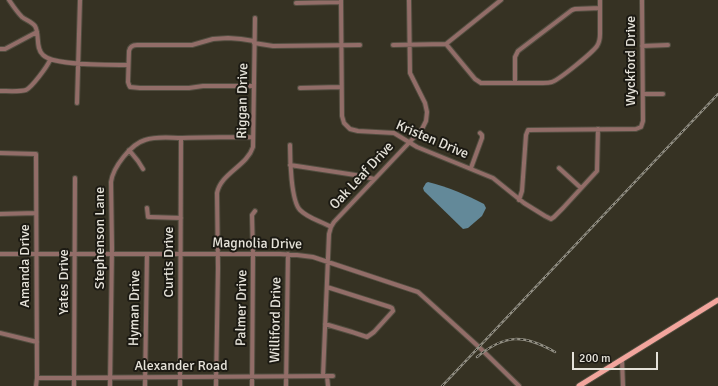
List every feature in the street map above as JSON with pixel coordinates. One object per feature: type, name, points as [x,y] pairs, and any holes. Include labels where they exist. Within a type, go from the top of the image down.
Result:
[{"type":"main road","points":[[579,386],[718,300]]},
{"type":"street","points":[[9,0],[17,12],[36,28],[40,50],[43,55],[50,60],[79,64],[128,65]]},
{"type":"street","points":[[77,103],[80,0]]},
{"type":"street","name":"Oak Leaf Drive","points":[[328,386],[325,376],[325,324],[329,234],[331,227],[425,124],[427,118],[425,102],[410,75],[409,0]]},
{"type":"street","points":[[393,45],[446,44],[502,0]]},
{"type":"street","points":[[446,44],[475,79],[481,83],[548,83],[555,80],[592,52],[596,47],[599,42],[600,34],[600,0]]},
{"type":"street","name":"Wyckford Drive","points":[[598,129],[636,129],[641,127],[643,121],[642,0]]},
{"type":"street","points":[[296,3],[341,1]]},
{"type":"street","name":"Kristen Drive","points":[[341,1],[342,118],[348,128],[358,131],[392,132],[409,142],[493,178],[519,200],[550,218],[554,217],[581,188]]},
{"type":"street","points":[[515,83],[515,57],[518,52],[572,10],[600,8]]},
{"type":"street","name":"Riggan Drive","points":[[216,386],[218,190],[222,182],[250,153],[253,147],[254,18]]},
{"type":"street","points":[[0,49],[37,32]]},
{"type":"street","points":[[254,86],[133,88],[128,82],[129,49],[135,45],[192,45],[228,38],[241,39],[273,46],[360,45]]},
{"type":"street","points":[[642,46],[668,45]]},
{"type":"street","points":[[0,91],[27,90],[35,82],[50,60]]},
{"type":"street","points":[[300,88],[341,87]]},
{"type":"street","points":[[642,94],[663,94]]},
{"type":"street","points":[[519,200],[522,191],[526,132],[528,130],[598,129],[598,170],[581,188],[559,168]]},
{"type":"street","points":[[471,168],[482,138],[480,133]]},
{"type":"street","name":"Stephenson Lane","points":[[110,386],[112,254],[111,179],[113,172],[129,150],[137,143],[146,139],[253,137]]},
{"type":"street","name":"Curtis Drive","points":[[180,386],[181,138]]},
{"type":"street","points":[[290,145],[290,165],[298,208],[308,216],[331,227]]},
{"type":"street","points":[[129,150],[138,161],[142,169]]},
{"type":"street","name":"Amanda Drive","points":[[0,153],[36,154],[37,378]]},
{"type":"street","points":[[290,165],[374,179]]},
{"type":"street","name":"Yates Drive","points":[[74,386],[75,178]]},
{"type":"street","points":[[147,208],[148,217],[180,218]]},
{"type":"street","name":"Palmer Drive","points":[[252,386],[252,215],[255,211]]},
{"type":"street","points":[[0,214],[36,213]]},
{"type":"street","name":"Magnolia Drive","points":[[0,254],[288,254],[313,257],[418,292],[479,347],[519,386]]},
{"type":"street","name":"Hyman Drive","points":[[145,386],[147,254]]},
{"type":"street","name":"Williford Drive","points":[[286,386],[288,254]]},
{"type":"street","points":[[325,324],[368,337],[393,311],[392,308],[327,287]]},
{"type":"street","points":[[0,333],[37,342]]},
{"type":"street","points":[[622,360],[623,386]]},
{"type":"street","name":"Alexander Road","points":[[37,378],[333,376]]},
{"type":"street","points":[[36,386],[37,378]]},
{"type":"water","points":[[428,182],[471,197],[484,204],[486,208],[482,216],[468,228],[463,229],[424,191],[423,188]]},
{"type":"railway","points":[[442,386],[718,94]]},
{"type":"railway","points":[[477,357],[496,344],[514,339],[533,342],[555,352]]}]
